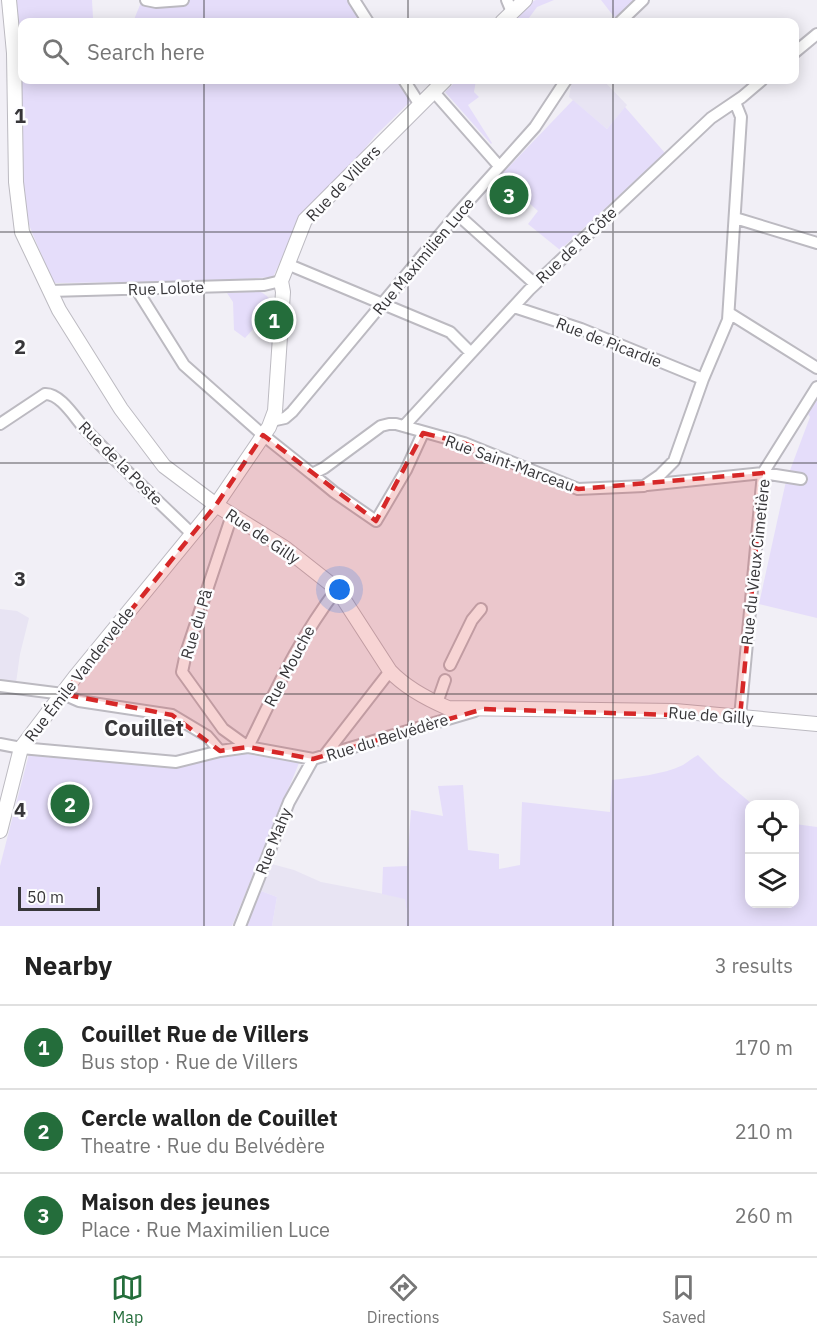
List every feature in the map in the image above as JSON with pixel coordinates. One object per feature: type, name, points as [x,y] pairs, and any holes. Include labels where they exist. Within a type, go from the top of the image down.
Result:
[{"type":"main road","name":"Rue de Gilly","points":[[9,0],[14,53],[16,182],[22,232],[59,310],[121,409],[164,466],[216,505],[285,548],[337,589],[390,671],[398,679],[426,699],[448,708],[675,711],[817,724]]},
{"type":"main road","points":[[509,6],[525,0]]},
{"type":"main road","name":"Rue de Villers","points":[[192,533],[216,505],[271,421],[274,411],[283,292],[281,281],[305,220],[441,84]]},
{"type":"main road","name":"Rue Émile Vandervelde","points":[[0,831],[21,748],[192,533]]},
{"type":"street","points":[[146,0],[156,2],[183,0]]},
{"type":"street","points":[[354,0],[365,18]]},
{"type":"street","points":[[624,18],[643,0]]},
{"type":"street","points":[[799,50],[817,34]]},
{"type":"street","points":[[407,84],[420,105]]},
{"type":"street","name":"Rue Maximilien Luce","points":[[271,421],[285,418],[292,412],[457,214],[536,127],[563,84]]},
{"type":"street","name":"Rue de la Côte","points":[[404,426],[535,284],[711,117],[757,84]]},
{"type":"street","points":[[434,91],[499,166]]},
{"type":"street","points":[[644,486],[674,461],[728,320],[741,117],[735,102]]},
{"type":"street","points":[[457,214],[535,284]]},
{"type":"street","points":[[735,218],[817,243]]},
{"type":"street","points":[[287,264],[450,332],[471,353]]},
{"type":"street","name":"Rue Lolote","points":[[50,291],[264,285],[281,281]]},
{"type":"street","points":[[137,290],[184,365],[263,435],[334,492],[376,521],[406,470],[423,433]]},
{"type":"street","name":"Rue de Picardie","points":[[514,307],[580,329],[704,379]]},
{"type":"street","points":[[729,313],[817,368]]},
{"type":"street","name":"Rue du Vieux Cimetière","points":[[740,717],[763,473],[817,387]]},
{"type":"street","name":"Rue de la Poste","points":[[0,424],[45,394],[50,394],[57,398],[87,431],[192,533]]},
{"type":"street","name":"Rue Saint-Marceau","points":[[312,474],[324,468],[381,426],[389,424],[464,443],[578,489],[644,486],[763,473],[801,479]]},
{"type":"street","name":"Rue du Pâ","points":[[232,515],[186,652],[182,672],[223,729],[248,747]]},
{"type":"street","name":"Rue Mouche","points":[[248,747],[296,649],[315,617],[337,589]]},
{"type":"street","points":[[450,665],[472,620],[481,609]]},
{"type":"street","name":"Rue Mahy","points":[[240,926],[289,802],[318,758],[390,671]]},
{"type":"street","points":[[437,703],[445,680]]},
{"type":"street","points":[[0,686],[63,694],[79,701],[172,715],[207,736],[220,750]]},
{"type":"street","name":"Rue du Belvédère","points":[[0,744],[21,748],[176,762],[220,750],[248,747],[318,758],[483,709]]},
{"type":"highlighted area","points":[[423,433],[464,443],[578,489],[763,473],[740,717],[483,709],[313,759],[248,747],[220,751],[172,715],[63,694],[216,505],[263,435],[376,521]]},
{"type":"shaded area","points":[[16,0],[92,0],[93,18],[18,18],[18,27]]},
{"type":"shaded area","points":[[142,0],[358,0],[369,18],[135,18]]},
{"type":"shaded area","points":[[536,0],[554,0],[537,7],[529,18],[513,18],[525,5]]},
{"type":"shaded area","points":[[601,0],[635,0],[615,18]]},
{"type":"shaded area","points":[[19,84],[414,84],[420,92],[375,136],[291,239],[273,277],[216,281],[53,283],[27,220],[20,169]]},
{"type":"shaded area","points":[[453,84],[475,84],[474,92],[479,97],[468,105],[491,144],[445,92]]},
{"type":"shaded area","points":[[571,84],[607,84],[627,105],[607,129],[569,97]]},
{"type":"shaded area","points":[[573,100],[607,129],[625,107],[665,153],[560,250],[528,224],[538,211],[499,177]]},
{"type":"shaded area","points":[[259,291],[266,295],[273,305],[275,316],[273,336],[257,325],[245,338],[234,330],[233,302],[227,293]]},
{"type":"shaded area","points":[[817,400],[817,618],[759,604],[786,481],[810,417],[808,414]]},
{"type":"shaded area","points":[[0,609],[17,611],[29,618],[16,683],[0,686]]},
{"type":"shaded area","points":[[241,753],[299,763],[232,926],[0,926],[0,866],[29,754],[179,766],[207,758]]},
{"type":"shaded area","points":[[698,755],[747,800],[745,800],[745,908],[799,908],[799,825],[817,827],[817,926],[406,926],[405,899],[382,894],[383,867],[407,866],[411,810],[443,816],[438,786],[463,785],[468,850],[499,854],[499,869],[520,865],[522,802],[610,812],[612,780],[648,775],[683,765]]},
{"type":"shaded area","points":[[268,863],[294,870],[321,882],[405,898],[406,926],[272,926],[277,897],[261,891]]},
{"type":"shaded area","points":[[261,891],[277,897],[272,926],[246,926]]},
{"type":"place","name":"Maison des jeunes","points":[[509,195]]},
{"type":"place","name":"Couillet Rue de Villers","points":[[274,320]]},
{"type":"place","name":"Cercle wallon de Couillet","points":[[70,804]]},
{"type":"district","name":"Couillet","points":[[144,727]]}]
